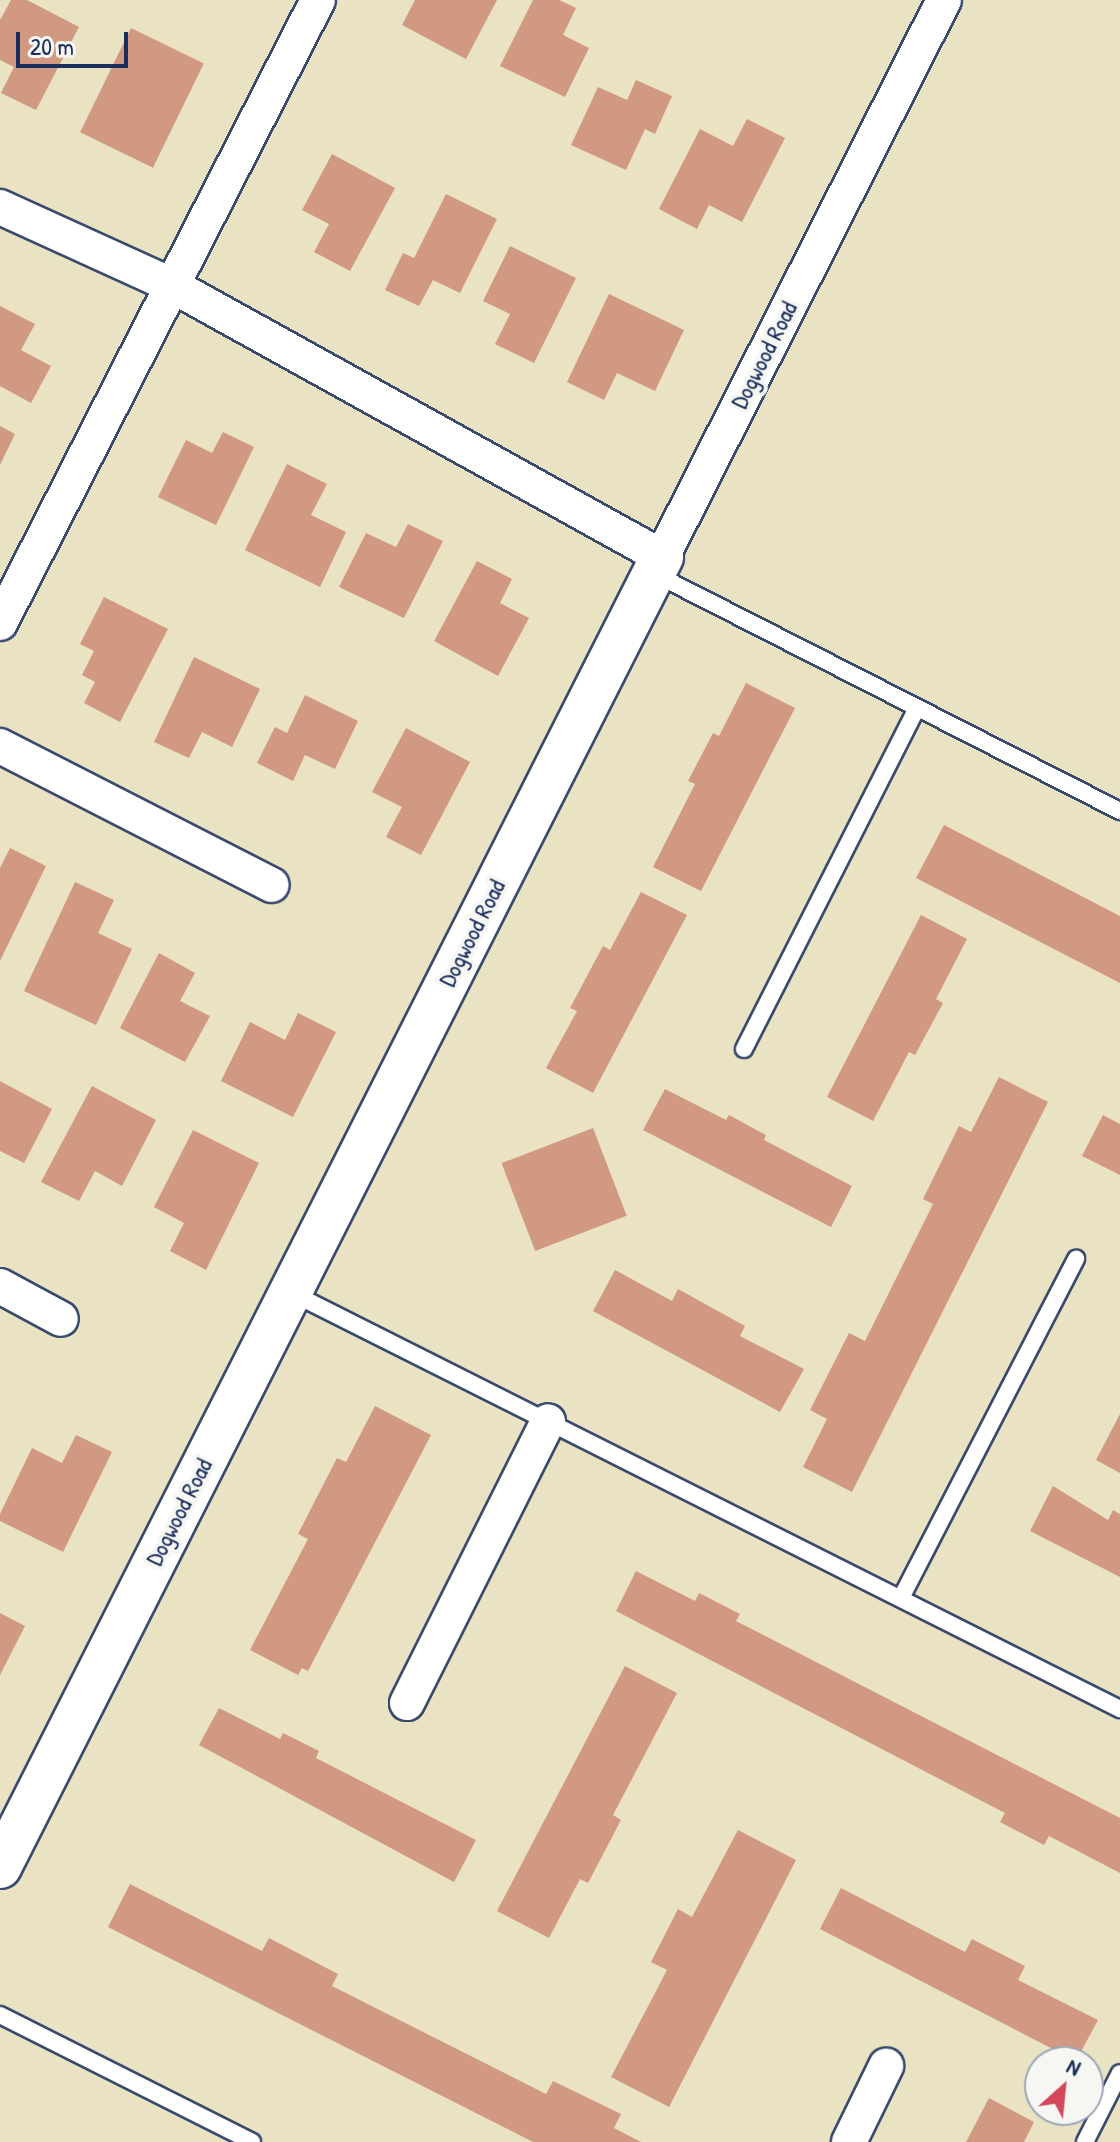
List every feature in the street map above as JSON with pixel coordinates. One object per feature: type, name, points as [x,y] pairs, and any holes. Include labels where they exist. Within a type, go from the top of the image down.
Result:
[{"type":"street","points":[[0,623],[318,0]]},
{"type":"street","name":"Dogwood Road","points":[[6,1841],[290,1292],[944,0]]},
{"type":"street","points":[[0,207],[173,286],[658,565]]},
{"type":"street","points":[[0,746],[272,885]]},
{"type":"street","points":[[0,1286],[61,1319]]},
{"type":"street","points":[[407,1703],[548,1421]]},
{"type":"street","points":[[849,2142],[886,2066]]},
{"type":"lane","points":[[658,565],[917,708],[1120,811]]},
{"type":"lane","points":[[744,1049],[917,708]]},
{"type":"lane","points":[[901,1598],[1076,1259]]},
{"type":"lane","points":[[290,1292],[1120,1709]]},
{"type":"lane","points":[[0,2015],[252,2142]]},
{"type":"lane","points":[[1085,2142],[1120,2073]]},
{"type":"building","points":[[11,0],[27,0],[79,27],[36,110],[1,93],[14,67],[0,60],[0,20]]},
{"type":"building","points":[[415,0],[497,0],[466,59],[402,25]]},
{"type":"building","points":[[533,0],[559,0],[576,8],[563,35],[589,48],[565,97],[500,66]]},
{"type":"building","points":[[131,28],[204,64],[153,168],[80,132]]},
{"type":"building","points":[[636,80],[672,96],[655,134],[645,129],[626,170],[571,145],[598,87],[627,100]]},
{"type":"building","points":[[747,119],[785,138],[742,222],[709,205],[697,229],[659,209],[700,129],[733,146]]},
{"type":"building","points":[[332,154],[395,188],[350,271],[314,252],[329,224],[302,210]]},
{"type":"building","points":[[446,194],[497,219],[460,293],[433,280],[419,306],[385,290],[403,253],[414,258]]},
{"type":"building","points":[[510,246],[576,278],[534,363],[495,344],[510,314],[483,301]]},
{"type":"building","points":[[609,294],[684,330],[655,391],[617,373],[604,400],[567,382]]},
{"type":"building","points":[[0,306],[35,324],[21,350],[51,366],[31,403],[0,386]]},
{"type":"building","points":[[0,426],[15,434],[0,465]]},
{"type":"building","points":[[223,432],[254,447],[216,525],[158,497],[186,440],[212,453]]},
{"type":"building","points":[[287,464],[327,484],[311,515],[346,532],[320,587],[245,550]]},
{"type":"building","points":[[408,524],[443,541],[404,618],[339,587],[366,533],[396,547]]},
{"type":"building","points":[[477,561],[512,579],[500,603],[529,618],[498,676],[434,641]]},
{"type":"building","points":[[104,597],[168,629],[120,722],[84,703],[95,682],[82,675],[94,651],[80,644]]},
{"type":"building","points":[[194,657],[260,689],[232,747],[202,732],[189,758],[154,742]]},
{"type":"building","points":[[746,683],[795,708],[701,891],[653,867],[695,784],[688,781],[713,733],[719,736]]},
{"type":"building","points":[[305,695],[358,721],[335,769],[305,755],[293,781],[257,763],[275,727],[287,733]]},
{"type":"building","points":[[406,728],[470,762],[421,855],[386,837],[402,807],[372,792]]},
{"type":"building","points":[[944,825],[1120,916],[1120,983],[916,878]]},
{"type":"building","points":[[10,848],[46,866],[0,961],[0,868]]},
{"type":"building","points":[[75,882],[114,900],[98,933],[132,949],[96,1025],[24,991]]},
{"type":"building","points":[[641,892],[687,915],[593,1093],[546,1068],[577,1011],[570,1008],[603,946],[610,950]]},
{"type":"building","points":[[921,915],[967,939],[936,999],[943,1003],[915,1055],[909,1052],[873,1121],[827,1097]]},
{"type":"building","points":[[159,953],[195,973],[180,1001],[210,1016],[185,1062],[120,1028]]},
{"type":"building","points":[[298,1013],[336,1032],[293,1117],[221,1081],[250,1022],[285,1040]]},
{"type":"building","points":[[999,1077],[1048,1102],[852,1492],[803,1467],[827,1419],[810,1410],[849,1333],[865,1341],[933,1204],[923,1199],[959,1126],[971,1132]]},
{"type":"building","points":[[0,1081],[52,1109],[24,1163],[0,1151]]},
{"type":"building","points":[[92,1086],[156,1120],[122,1186],[95,1171],[79,1201],[41,1182]]},
{"type":"building","points":[[665,1089],[726,1120],[729,1115],[766,1135],[764,1140],[852,1186],[831,1227],[643,1130]]},
{"type":"building","points":[[1103,1115],[1120,1124],[1120,1175],[1082,1156]]},
{"type":"building","points":[[593,1128],[627,1216],[535,1251],[502,1163]]},
{"type":"building","points":[[193,1130],[259,1163],[206,1270],[170,1251],[184,1223],[154,1207]]},
{"type":"building","points":[[615,1270],[672,1301],[678,1289],[745,1326],[740,1336],[804,1369],[780,1412],[593,1311]]},
{"type":"building","points":[[375,1406],[431,1435],[308,1671],[302,1668],[298,1675],[250,1650],[308,1539],[298,1534],[337,1458],[346,1462]]},
{"type":"building","points":[[1120,1414],[1120,1473],[1096,1460]]},
{"type":"building","points":[[76,1435],[112,1452],[63,1552],[0,1521],[0,1514],[32,1448],[62,1463]]},
{"type":"building","points":[[1053,1486],[1108,1520],[1113,1510],[1120,1514],[1120,1577],[1030,1531]]},
{"type":"building","points":[[636,1571],[695,1601],[699,1593],[740,1614],[736,1621],[1120,1818],[1120,1873],[1049,1836],[1044,1845],[1000,1822],[1005,1813],[616,1611]]},
{"type":"building","points":[[0,1613],[25,1626],[0,1675]]},
{"type":"building","points":[[625,1666],[677,1693],[613,1815],[621,1820],[588,1883],[580,1879],[549,1938],[497,1911]]},
{"type":"building","points":[[219,1708],[280,1739],[283,1733],[319,1751],[316,1758],[476,1840],[454,1882],[199,1745]]},
{"type":"building","points":[[738,1830],[796,1860],[669,2107],[611,2077],[667,1970],[651,1962],[678,1909],[692,1917]]},
{"type":"building","points":[[130,1884],[262,1951],[269,1938],[338,1974],[332,1986],[546,2094],[553,2081],[621,2114],[614,2128],[641,2142],[533,2142],[108,1927]]},
{"type":"building","points":[[841,1888],[965,1952],[972,1939],[1025,1966],[1018,1980],[1098,2020],[1084,2046],[1047,2046],[820,1929]]},
{"type":"building","points":[[989,2098],[1024,2117],[1024,2126],[1032,2126],[1024,2142],[966,2142]]}]
